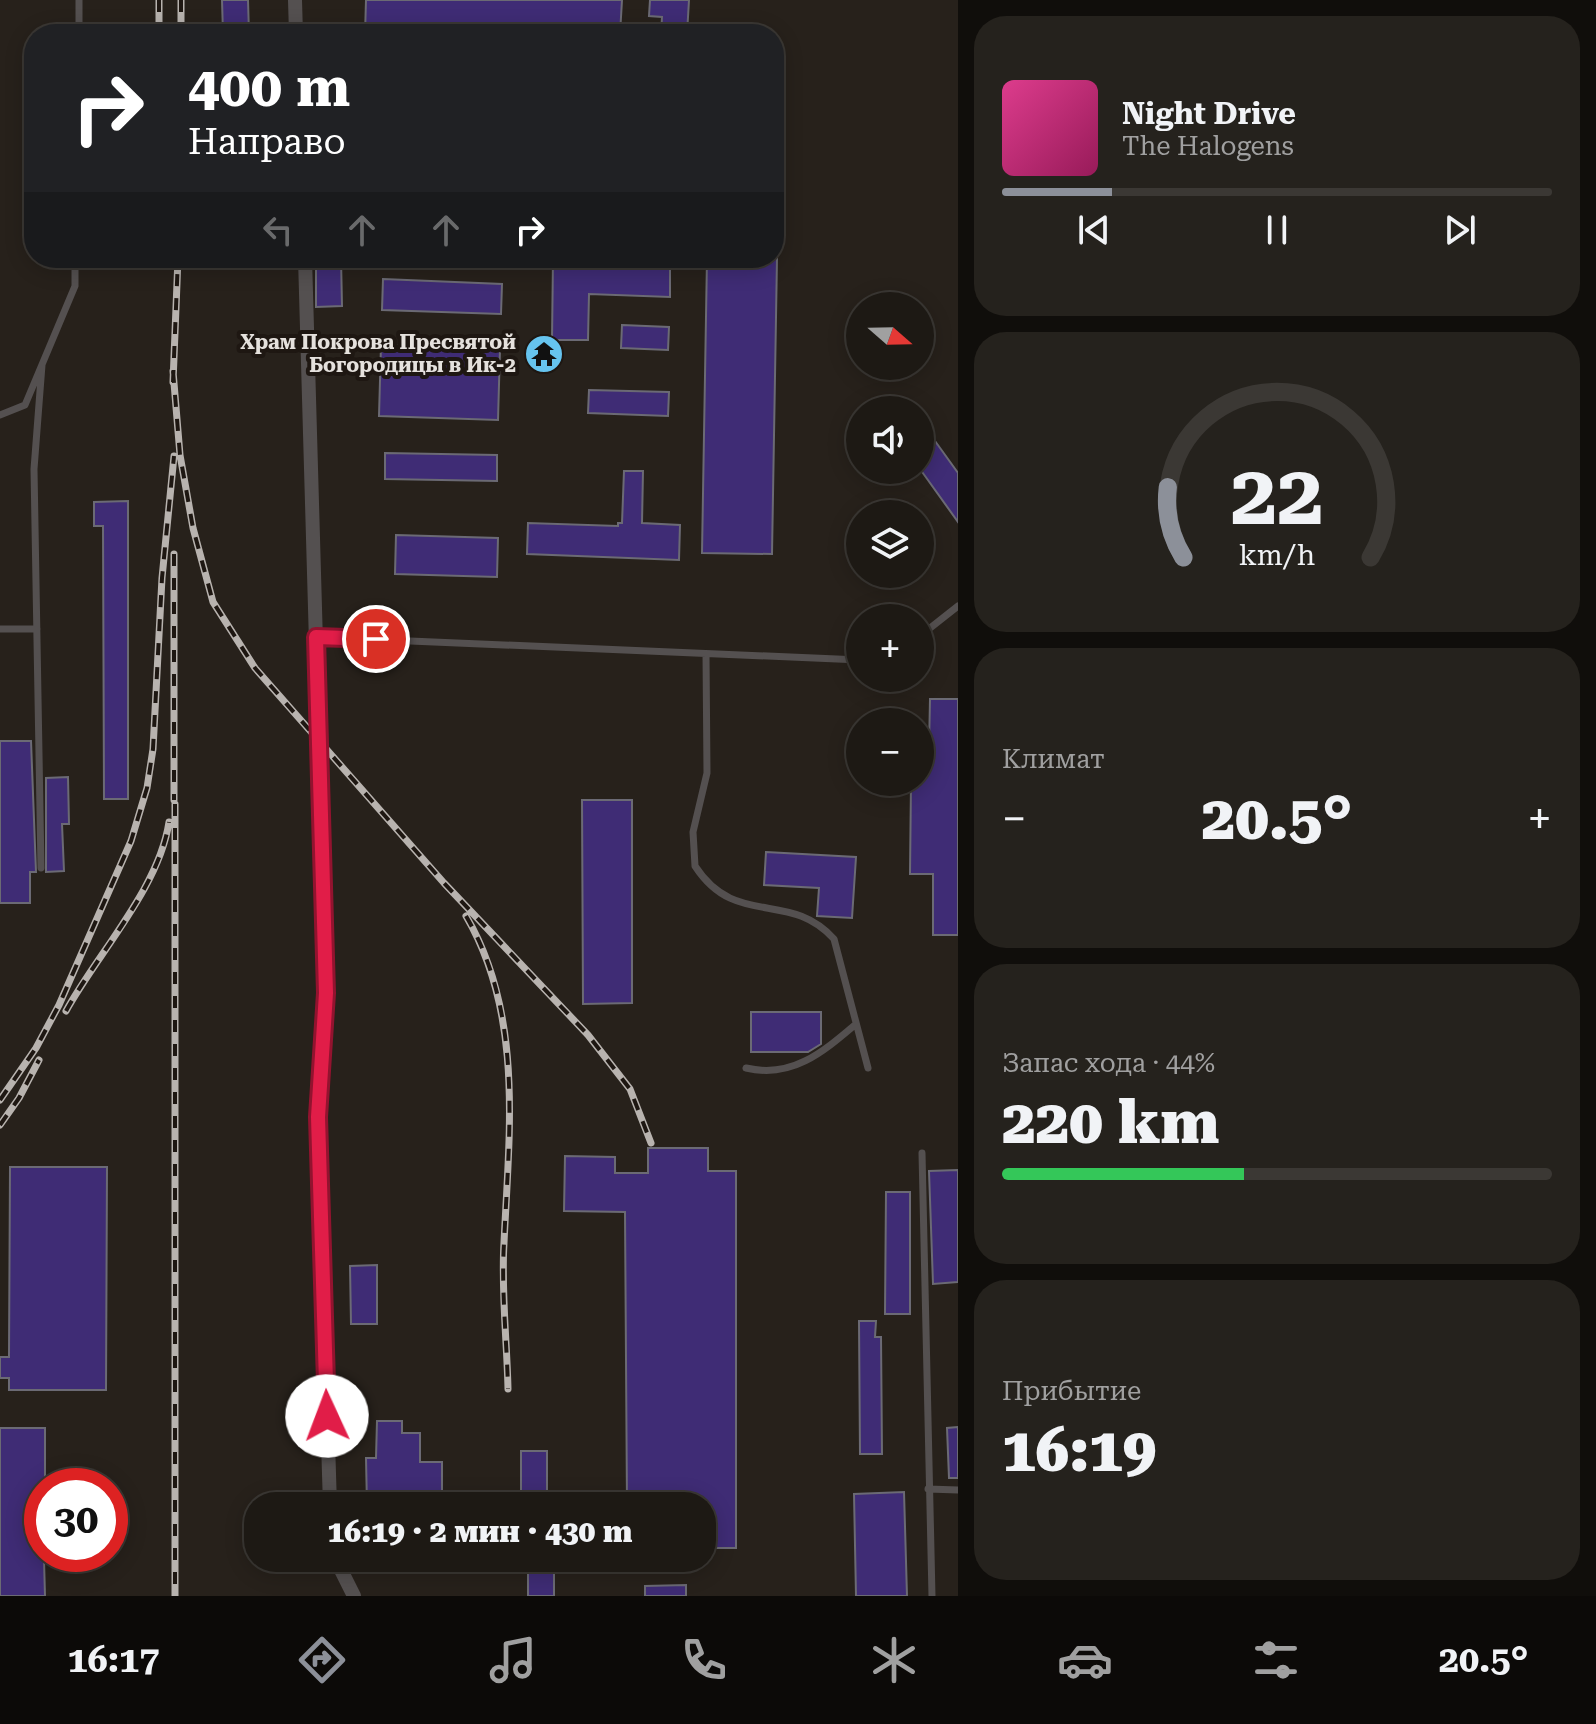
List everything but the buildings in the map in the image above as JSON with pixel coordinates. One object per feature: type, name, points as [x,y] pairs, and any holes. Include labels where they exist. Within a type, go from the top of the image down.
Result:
[{"type":"street","points":[[295,0],[296,24]]},
{"type":"street","points":[[305,268],[326,993],[318,1117],[330,1492]]},
{"type":"street","points":[[342,1572],[354,1596]]},
{"type":"lane","points":[[79,0],[79,24]]},
{"type":"lane","points":[[0,415],[25,405],[75,286],[75,268]]},
{"type":"lane","points":[[41,868],[34,469],[42,365]]},
{"type":"lane","points":[[934,625],[958,606]]},
{"type":"lane","points":[[0,629],[37,629]]},
{"type":"lane","points":[[316,637],[846,659]]},
{"type":"lane","points":[[706,654],[707,773],[694,818],[695,866],[727,900],[792,911],[822,926],[834,939],[868,1068]]},
{"type":"lane","points":[[746,1068],[769,1073],[802,1065],[856,1024]]},
{"type":"lane","points":[[922,1153],[932,1596]]},
{"type":"lane","points":[[928,1489],[958,1490]]},
{"type":"railway","points":[[159,0],[159,24]]},
{"type":"railway","points":[[181,0],[181,24]]},
{"type":"railway","points":[[173,382],[178,268]]},
{"type":"railway","points":[[173,371],[180,455],[193,528],[213,602],[255,668],[444,883],[588,1035],[630,1089],[651,1143]]},
{"type":"railway","points":[[0,1100],[36,1048],[59,1005],[131,841],[147,788],[153,749],[162,578],[174,456]]},
{"type":"railway","points":[[174,554],[174,800]]},
{"type":"railway","points":[[175,804],[175,1596]]},
{"type":"railway","points":[[66,1011],[140,896],[163,847],[169,822]]},
{"type":"railway","points":[[466,916],[484,954],[497,994],[509,1076],[503,1261],[508,1389]]},
{"type":"railway","points":[[0,1125],[19,1098],[39,1060]]},
{"type":"place","name":"Храм Покрова Пресвятой Богородицы в Ик-2","points":[[544,354]]},
{"type":"route","points":[[327,1416],[318,1117],[326,993],[316,637],[376,639]]}]
